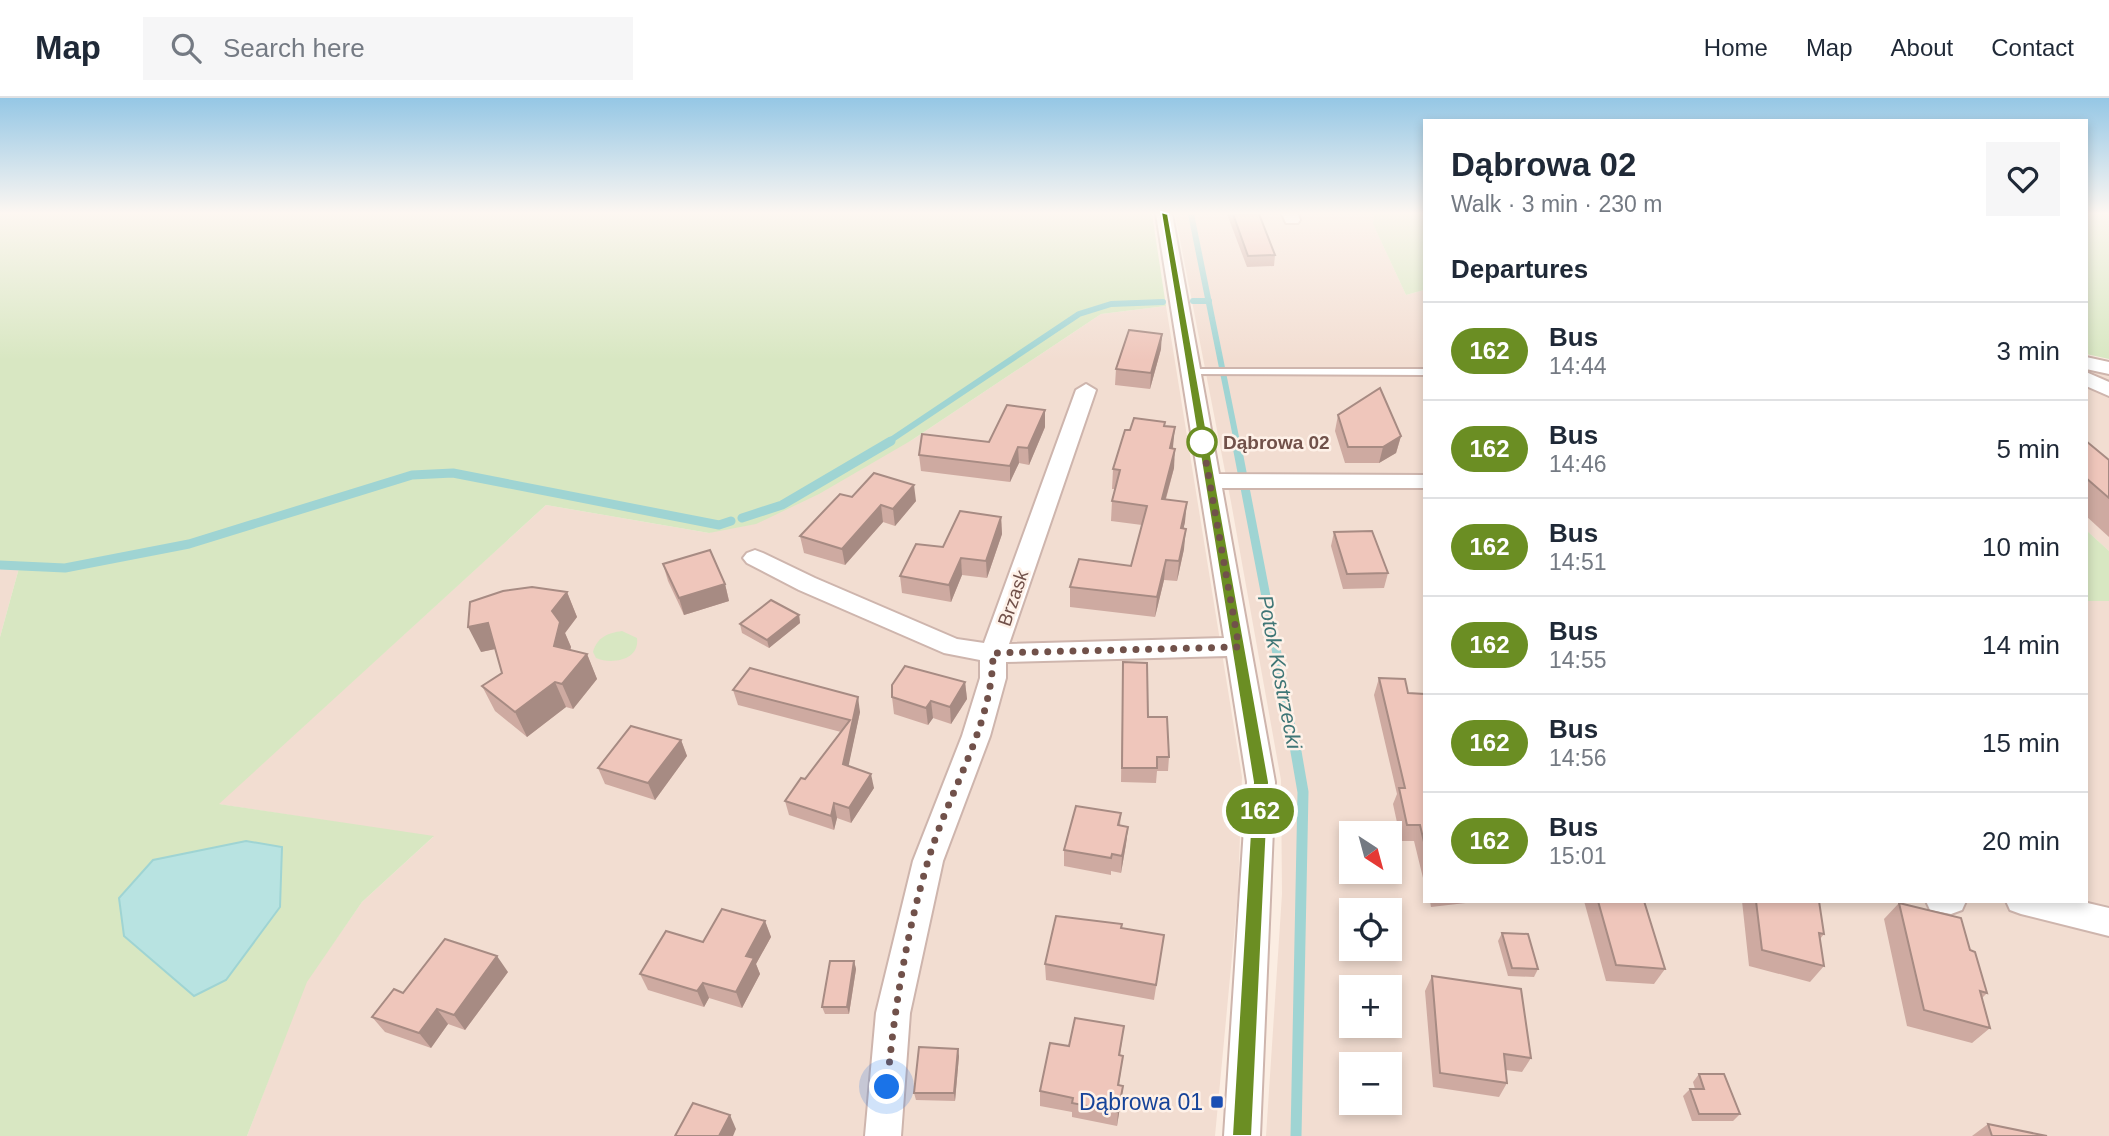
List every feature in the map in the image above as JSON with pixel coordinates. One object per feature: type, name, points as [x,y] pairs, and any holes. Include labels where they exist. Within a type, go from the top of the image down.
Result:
[{"type":"street","points":[[1175,262],[1201,373],[1221,481],[1239,647],[1261,782],[1242,1136]]},
{"type":"street","points":[[2088,363],[2109,368]]},
{"type":"street","points":[[2088,379],[2109,390]]},
{"type":"street","name":"Brzask","points":[[883,1136],[893,1013],[925,873],[975,736],[993,678],[993,653],[1086,390]]},
{"type":"street","points":[[1221,481],[1423,481]]},
{"type":"street","points":[[755,558],[807,584],[953,647],[993,653],[1239,647]]},
{"type":"street","points":[[2029,903],[2109,922]]},
{"type":"lane","points":[[1201,373],[1423,372]]},
{"type":"shaded area","points":[[1184,262],[1391,262],[1406,295],[1423,290],[1423,903],[2088,903],[2088,601],[2109,601],[2109,1136],[1266,1136],[1282,894],[1281,780]]},
{"type":"shaded area","points":[[1166,306],[1242,777],[1238,893],[1215,1136],[247,1136],[306,982],[362,902],[433,837],[218,804],[546,505],[709,533],[912,440],[1101,314]]},
{"type":"shaded area","points":[[2088,361],[2109,365],[2109,551],[2088,532]]},
{"type":"shaded area","points":[[0,568],[19,568],[0,637]]},
{"type":"green space","points":[[0,262],[1159,262],[1166,306],[1101,314],[912,440],[819,494],[756,524],[709,533],[546,505],[219,804],[434,836],[362,902],[307,982],[247,1136],[0,1136],[0,637],[19,568],[0,568]]},
{"type":"green space","points":[[1391,262],[1423,262],[1423,290],[1406,295]]},
{"type":"green space","points":[[2088,262],[2109,262],[2109,359],[2088,354]]},
{"type":"green space","points":[[2088,532],[2109,551],[2109,601],[2088,601]]},
{"type":"green space","points":[[622,631],[637,638],[637,645],[630,656],[617,661],[596,658],[593,652],[600,639]]},
{"type":"water","points":[[246,841],[282,847],[280,907],[226,980],[194,996],[124,936],[119,898],[153,860]]},
{"type":"building","points":[[1129,330],[1162,334],[1151,373],[1116,369]]},
{"type":"building","points":[[1380,388],[1401,436],[1383,447],[1348,447],[1338,415]]},
{"type":"building","points":[[1007,405],[1045,410],[1028,448],[1018,447],[1010,466],[919,455],[922,434],[989,442]]},
{"type":"building","points":[[1134,418],[1165,422],[1164,426],[1175,427],[1170,448],[1175,449],[1162,499],[1187,502],[1181,528],[1186,529],[1179,561],[1166,560],[1157,597],[1070,587],[1079,559],[1131,566],[1147,506],[1112,501],[1120,470],[1113,469],[1125,430],[1130,430]]},
{"type":"building","points":[[2088,443],[2109,460],[2109,498],[2088,480]]},
{"type":"building","points":[[874,473],[914,485],[893,509],[881,505],[842,549],[800,536],[840,494],[852,497]]},
{"type":"building","points":[[960,511],[1001,517],[986,561],[961,558],[949,585],[900,576],[916,544],[943,547]]},
{"type":"building","points":[[1372,531],[1388,573],[1347,574],[1334,532]]},
{"type":"building","points":[[710,550],[725,584],[679,598],[663,564]]},
{"type":"building","points":[[532,587],[567,592],[552,611],[560,622],[554,646],[587,654],[562,684],[555,682],[515,712],[482,686],[502,673],[488,623],[468,627],[470,602],[503,591]]},
{"type":"building","points":[[771,600],[799,615],[767,640],[740,624]]},
{"type":"building","points":[[1123,662],[1147,663],[1148,717],[1167,717],[1169,757],[1157,757],[1157,768],[1122,768]]},
{"type":"building","points":[[905,666],[965,682],[950,707],[931,701],[926,708],[892,697],[892,685]]},
{"type":"building","points":[[750,668],[858,697],[843,764],[871,774],[849,808],[834,803],[831,816],[785,801],[850,720],[733,690]]},
{"type":"building","points":[[1379,678],[1405,679],[1408,693],[1423,694],[1423,838],[1420,825],[1407,825],[1399,788],[1405,788]]},
{"type":"building","points":[[631,726],[681,740],[648,783],[598,768]]},
{"type":"building","points":[[1076,806],[1121,813],[1118,825],[1128,827],[1122,856],[1112,854],[1111,858],[1064,850]]},
{"type":"building","points":[[1599,903],[1645,903],[1665,969],[1616,965]]},
{"type":"building","points":[[1756,903],[1819,903],[1824,934],[1819,933],[1824,966],[1762,950]]},
{"type":"building","points":[[1899,903],[1961,918],[1987,993],[1980,991],[1990,1028],[1924,1010]]},
{"type":"building","points":[[722,909],[765,921],[746,956],[754,958],[736,992],[703,983],[697,991],[640,974],[666,931],[703,942]]},
{"type":"building","points":[[1056,916],[1122,924],[1121,928],[1164,935],[1156,985],[1045,964]]},
{"type":"building","points":[[1502,933],[1528,934],[1538,969],[1512,968]]},
{"type":"building","points":[[445,939],[497,956],[454,1015],[437,1009],[419,1033],[372,1017],[394,989],[403,993]]},
{"type":"building","points":[[830,961],[854,961],[847,1007],[822,1007]]},
{"type":"building","points":[[1432,976],[1521,989],[1531,1058],[1504,1054],[1507,1083],[1440,1073]]},
{"type":"building","points":[[1075,1018],[1124,1026],[1118,1085],[1123,1086],[1118,1112],[1072,1103],[1073,1098],[1040,1091],[1050,1043],[1069,1046]]},
{"type":"building","points":[[919,1047],[958,1049],[954,1093],[914,1093]]},
{"type":"building","points":[[1699,1074],[1724,1074],[1740,1114],[1699,1114],[1690,1089],[1704,1089]]},
{"type":"building","points":[[693,1103],[730,1115],[719,1136],[675,1136]]},
{"type":"building","points":[[1988,1124],[2047,1136],[1992,1136]]},
{"type":"waterway","name":"Potok Kostrzecki","points":[[1201,262],[1209,301]]},
{"type":"waterway","points":[[1193,301],[1209,301]]},
{"type":"waterway","name":"Potok Kostrzecki","points":[[1209,301],[1237,442]]},
{"type":"waterway","points":[[888,442],[1079,314],[1111,304],[1163,302]]},
{"type":"waterway","points":[[742,518],[782,505],[891,441]]},
{"type":"waterway","name":"Potok Kostrzecki","points":[[1236,441],[1294,742]]},
{"type":"waterway","points":[[0,565],[65,568],[189,544],[412,475],[453,473],[719,525],[731,521]]},
{"type":"waterway","name":"Potok Kostrzecki","points":[[1294,740],[1303,792],[1296,1136]]},
{"type":"bus line","name":"162","points":[[1172,262],[1261,782],[1242,1136]]},
{"type":"place","name":"Dąbrowa 02","points":[[1202,442]]},
{"type":"place","name":"Dąbrowa 01","points":[[1217,1102]]},
{"type":"route","points":[[887,1087],[893,1013],[928,860],[975,736],[993,678],[993,653],[1239,647],[1202,439],[1202,442]]}]
